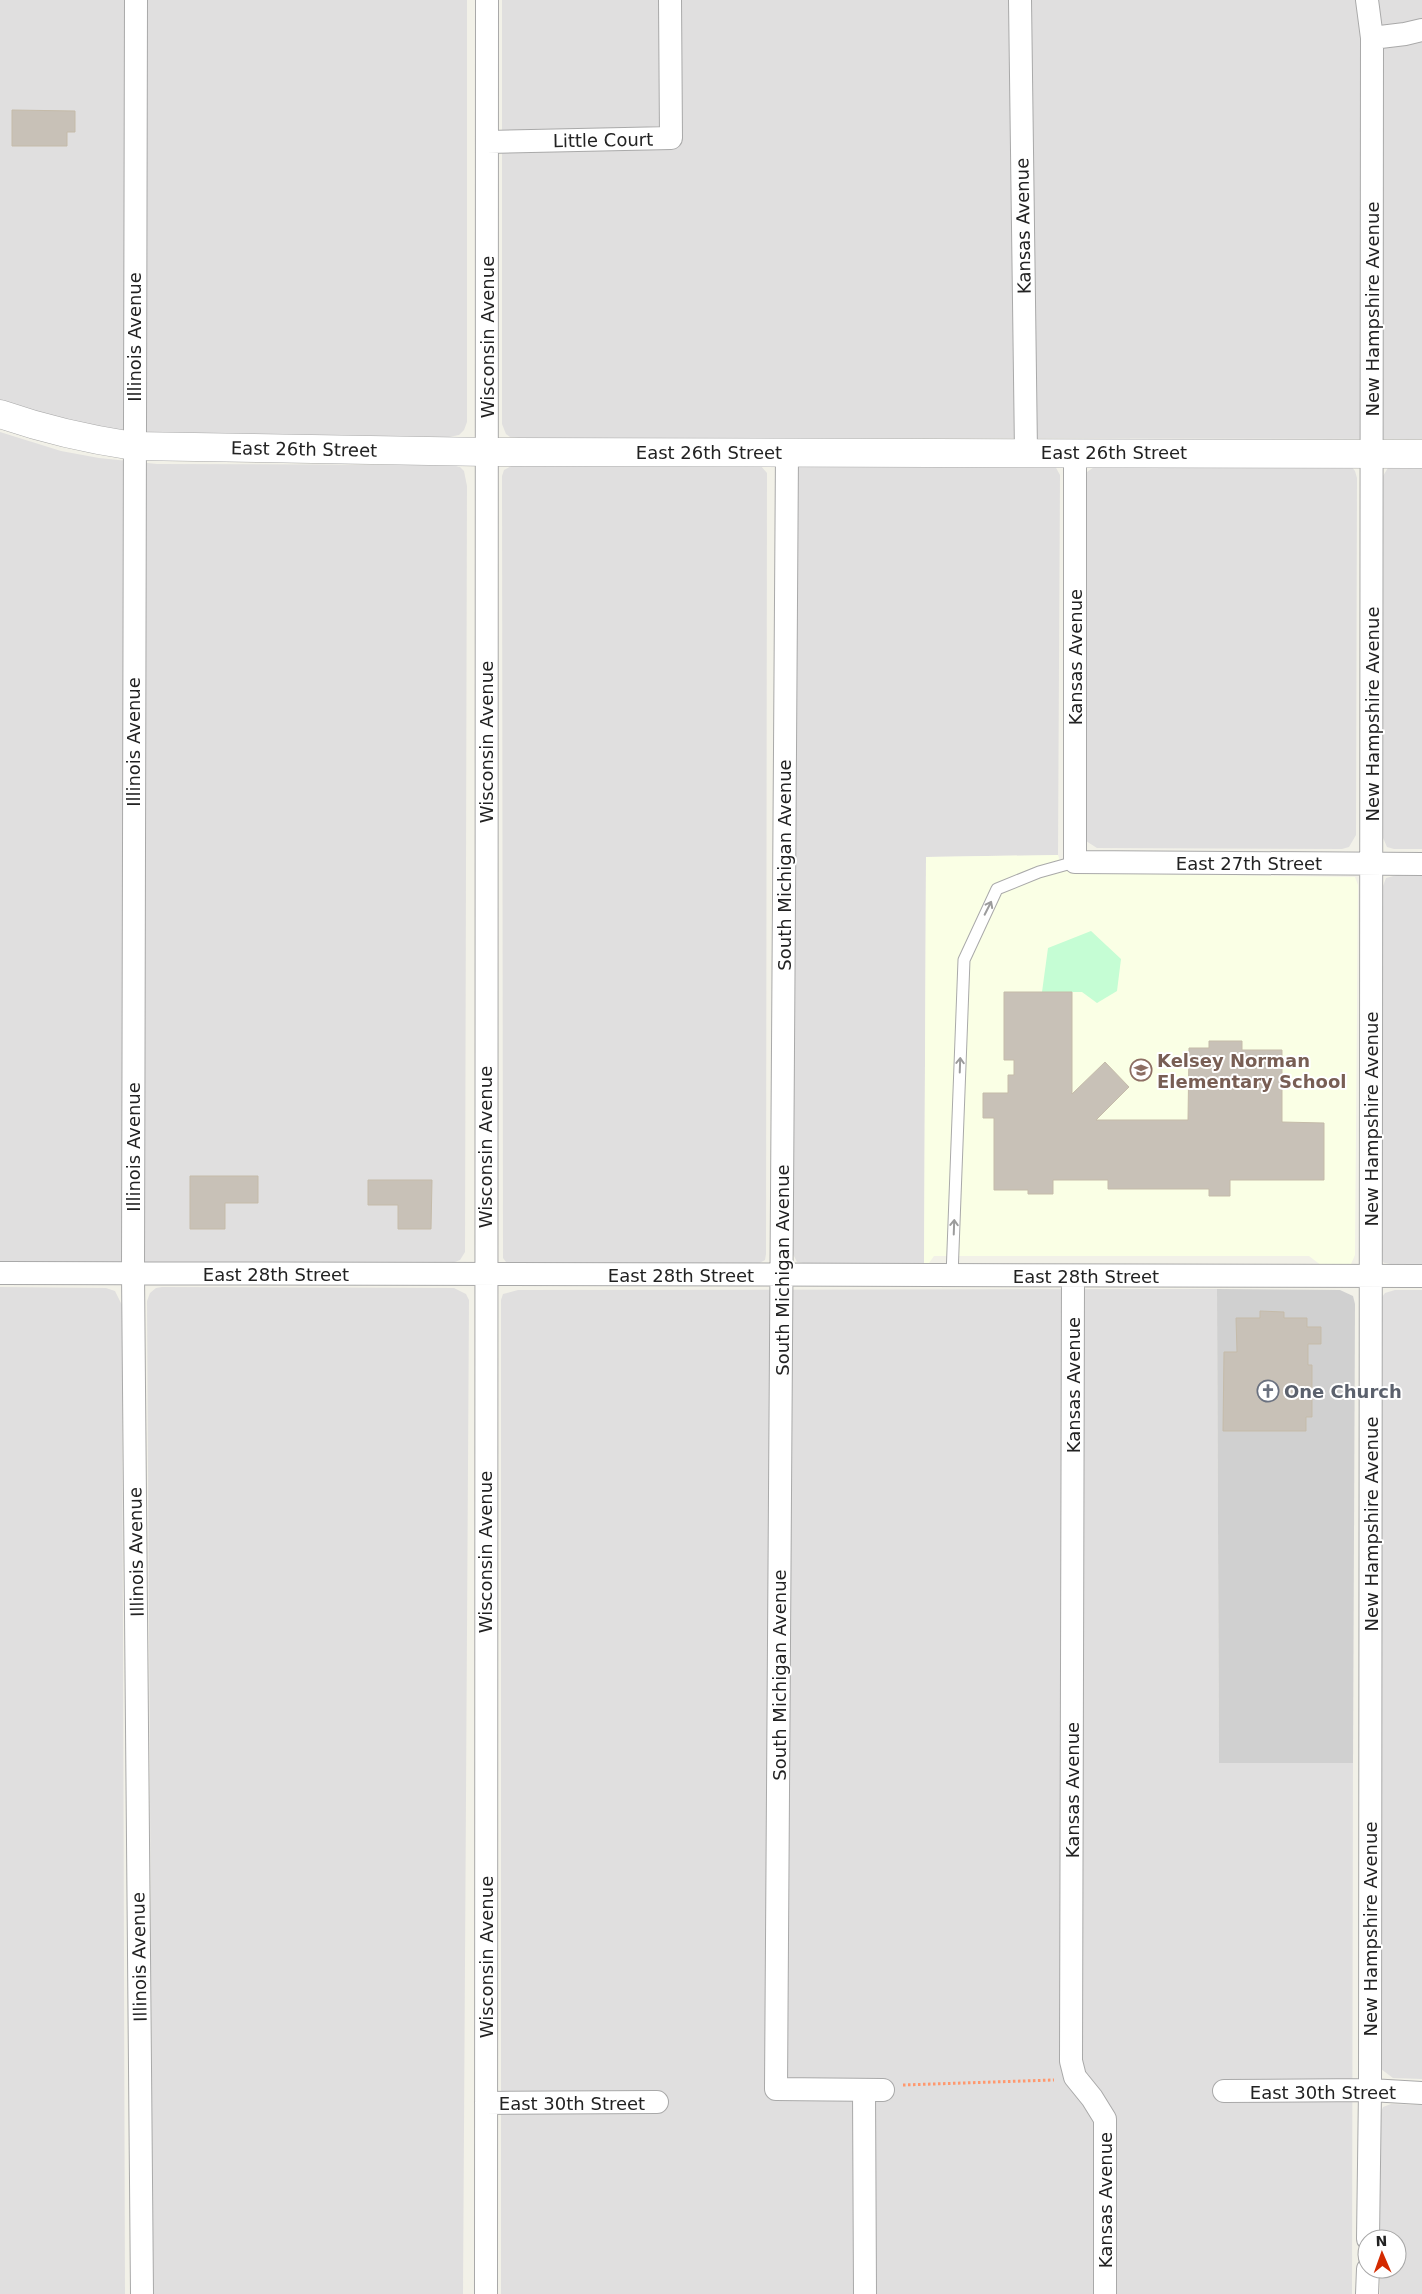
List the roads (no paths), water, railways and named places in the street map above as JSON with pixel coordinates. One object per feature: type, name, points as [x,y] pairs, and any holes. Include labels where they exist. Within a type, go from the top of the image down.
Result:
[{"type":"street","name":"Illinois Avenue","points":[[136,0],[133,1274],[142,2294]]},
{"type":"street","name":"Wisconsin Avenue","points":[[486,2294],[487,0]]},
{"type":"street","name":"Little Court","points":[[487,142],[671,138],[670,0]]},
{"type":"street","name":"Kansas Avenue","points":[[1020,0],[1026,452]]},
{"type":"street","name":"New Hampshire Avenue","points":[[1367,0],[1372,38],[1370,2090],[1368,2229]]},
{"type":"street","points":[[1372,38],[1422,30]]},
{"type":"street","name":"East 26th Street","points":[[0,414],[33,426],[79,438],[134,446],[487,452],[1422,454]]},
{"type":"street","name":"South Michigan Avenue","points":[[786,452],[776,2089],[874,2090],[865,2294]]},
{"type":"street","name":"Kansas Avenue","points":[[1075,452],[1075,862]]},
{"type":"street","name":"East 27th Street","points":[[1075,862],[1422,864]]},
{"type":"street","name":"East 28th Street","points":[[0,1273],[1422,1276]]},
{"type":"street","name":"Kansas Avenue","points":[[1073,1276],[1071,2061],[1075,2077],[1092,2098],[1104,2119],[1105,2294]]},
{"type":"street","name":"East 30th Street","points":[[1224,2091],[1370,2090],[1422,2093]]},
{"type":"street","name":"East 30th Street","points":[[486,2103],[657,2102]]},
{"type":"street","points":[[1367,2294],[1368,2279]]},
{"type":"lane","points":[[952,1276],[964,960],[997,889],[1039,872],[1075,862]]},
{"type":"place","name":"Kelsey Norman Elementary School","points":[[1141,1070]]},
{"type":"place","name":"One Church","points":[[1268,1391]]}]
